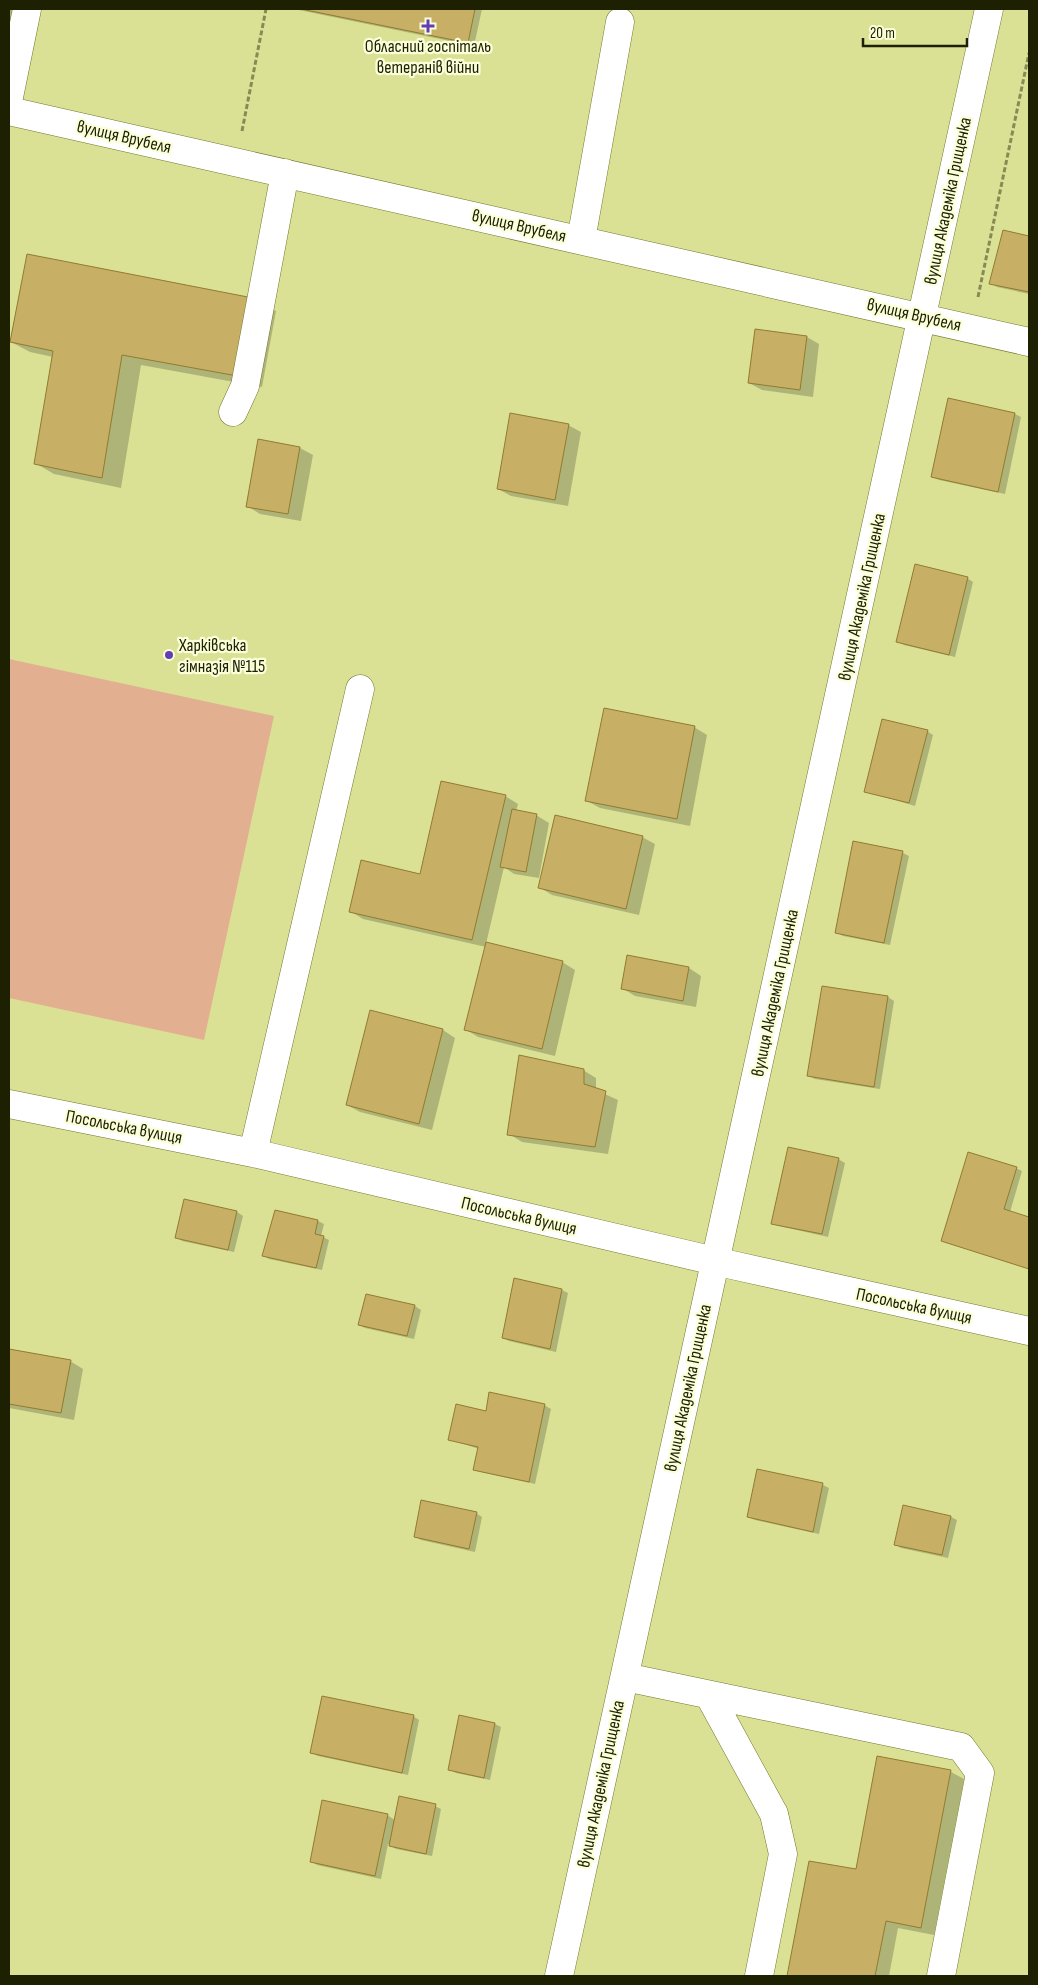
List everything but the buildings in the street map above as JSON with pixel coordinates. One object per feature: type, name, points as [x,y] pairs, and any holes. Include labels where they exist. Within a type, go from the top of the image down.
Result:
[{"type":"street","points":[[9,97],[27,9]]},
{"type":"street","name":"вулиця Академіка Грищенка","points":[[559,1976],[990,9]]},
{"type":"street","points":[[581,240],[620,22]]},
{"type":"street","name":"вулиця Врубеля","points":[[9,111],[1029,342]]},
{"type":"street","points":[[234,412],[245,386],[285,173]]},
{"type":"street","points":[[253,1153],[360,689]]},
{"type":"street","name":"Посольська вулиця","points":[[9,1104],[253,1153],[716,1262],[1029,1331]]},
{"type":"street","points":[[625,1678],[961,1747],[980,1773],[941,1976]]},
{"type":"street","points":[[709,1695],[774,1814],[783,1854],[758,1976]]},
{"type":"path","points":[[235,162],[266,9]]},
{"type":"path","points":[[971,328],[1029,53]]},
{"type":"shaded area","points":[[9,659],[274,716],[204,1040],[9,998]]},
{"type":"place","name":"Обласний госпіталь ветеранів війни","points":[[428,26]]},
{"type":"place","name":"Харківська гімназія №115","points":[[169,655]]}]
